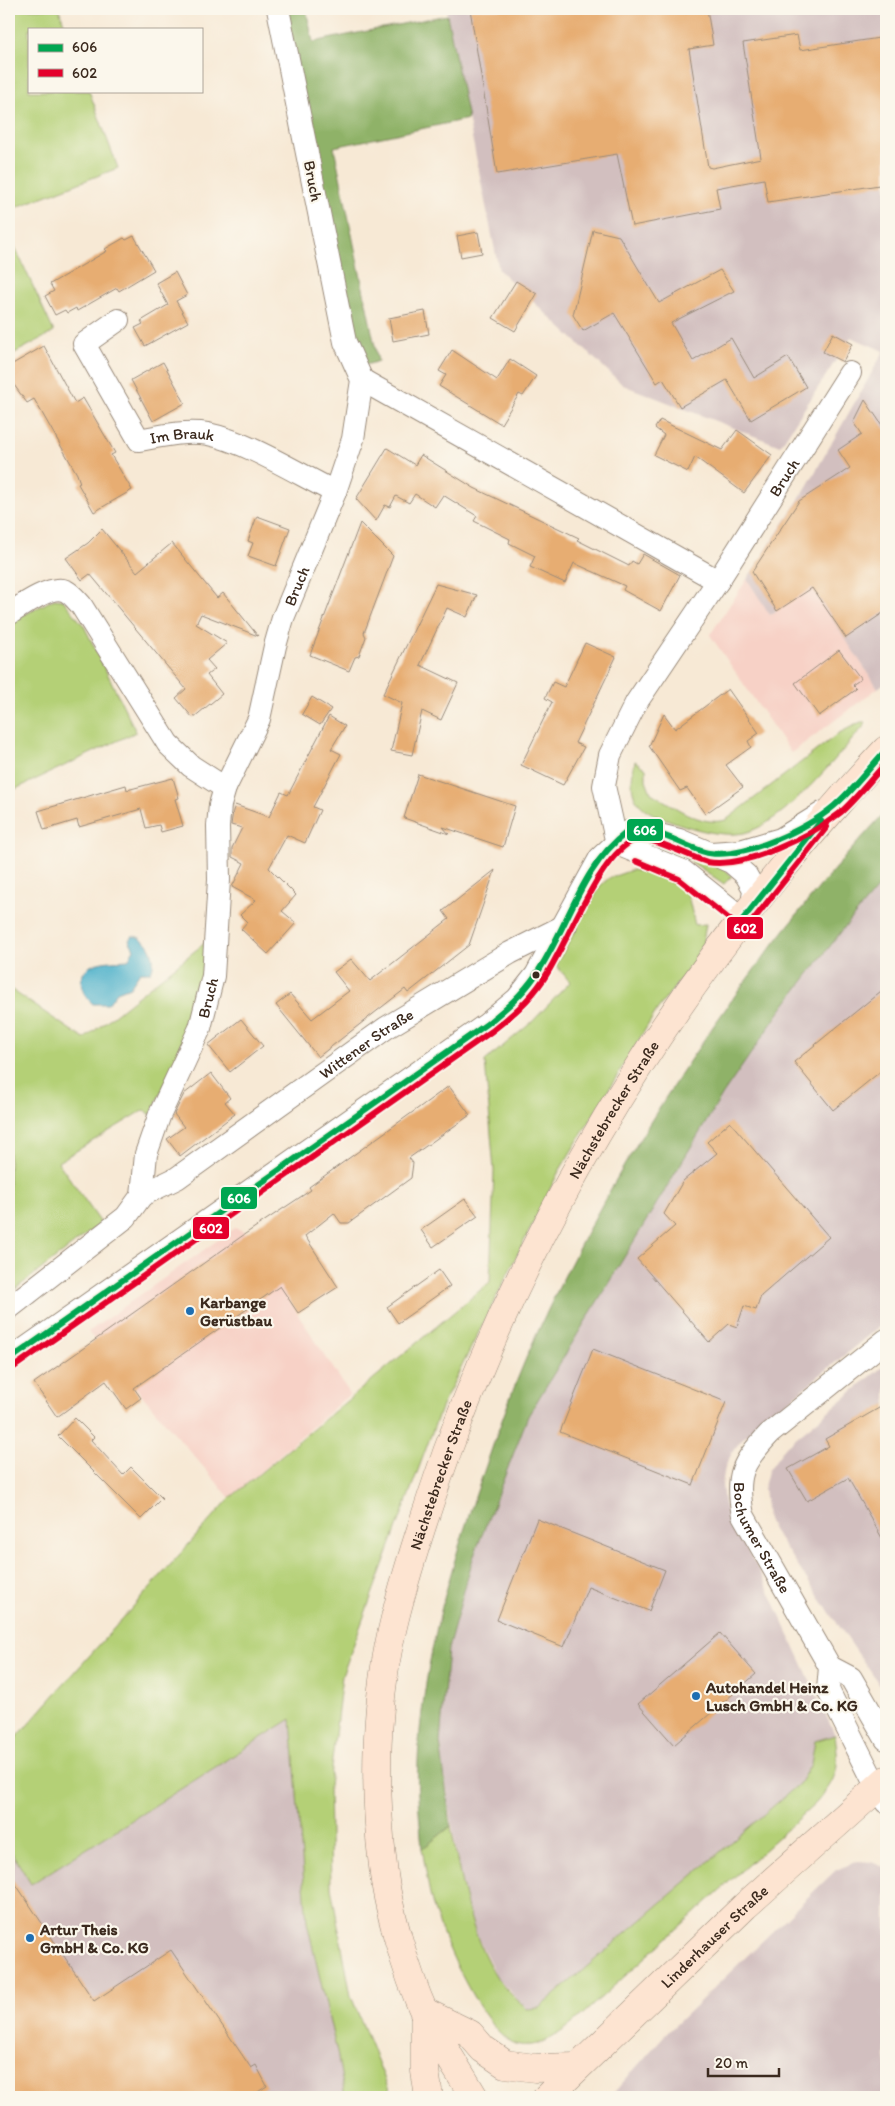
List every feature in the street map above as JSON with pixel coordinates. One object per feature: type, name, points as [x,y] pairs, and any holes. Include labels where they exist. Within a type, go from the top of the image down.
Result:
[{"type":"main road","points":[[748,913],[834,806],[886,750]]},
{"type":"main road","name":"Nächstebrecker Straße","points":[[474,2097],[425,2012],[406,1961],[383,1869],[378,1794],[378,1738],[385,1671],[397,1611],[431,1496],[461,1414],[506,1305],[569,1182],[609,1113],[698,976],[748,913]]},
{"type":"main road","name":"Linderhauser Straße","points":[[547,2097],[745,1906],[883,1790]]},
{"type":"main road","points":[[429,2097],[425,2071],[425,2012],[470,2034],[483,2049],[505,2064],[535,2068],[577,2067],[566,2097]]},
{"type":"street","name":"Bruch","points":[[142,1196],[146,1154],[160,1114],[200,1028],[213,976],[219,880],[218,826],[220,805],[225,788],[259,719],[283,618],[335,492],[353,439],[362,380],[345,342],[278,9]]},
{"type":"street","name":"Im Brauk","points":[[118,320],[84,344],[138,440],[180,434],[207,434],[236,443],[335,492]]},
{"type":"street","name":"Bruch","points":[[616,844],[604,786],[610,755],[636,703],[718,581],[850,373]]},
{"type":"street","points":[[362,380],[718,581]]},
{"type":"street","points":[[9,614],[50,591],[58,589],[67,591],[81,604],[168,744],[191,766],[225,788]]},
{"type":"street","points":[[709,853],[740,851],[781,839],[834,806]]},
{"type":"street","points":[[9,1360],[487,1024],[517,998],[536,975],[566,925],[600,858],[628,832],[639,830],[679,840],[731,862],[746,875],[754,890],[748,913],[683,871],[616,844]]},
{"type":"street","name":"Wittener Straße","points":[[142,1196],[177,1178],[386,1028],[510,953],[566,925]]},
{"type":"street","points":[[9,1308],[126,1217],[142,1196]]},
{"type":"street","name":"Bochumer Straße","points":[[886,1340],[769,1434],[755,1449],[742,1468],[739,1486],[743,1515],[830,1667],[850,1678],[886,1739]]},
{"type":"street","points":[[830,1667],[828,1690],[883,1790]]},
{"type":"shaded area","points":[[446,9],[886,9],[886,682],[878,688],[811,588],[770,615],[747,579],[805,490],[884,351],[851,337],[780,446],[623,385],[499,270]]},
{"type":"shaded area","points":[[747,579],[771,615],[811,587],[878,688],[791,753],[710,635]]},
{"type":"shaded area","points":[[886,878],[886,1321],[742,1439],[725,1467],[722,1485],[724,1503],[729,1518],[763,1578],[835,1735],[815,1741],[811,1765],[799,1784],[539,2008],[527,2009],[498,1979],[477,1936],[462,1890],[440,1742],[448,1649],[473,1558],[528,1416],[723,1094],[778,1014],[844,928]]},
{"type":"shaded area","points":[[235,1228],[244,1231],[350,1394],[230,1498],[88,1332]]},
{"type":"shaded area","points":[[886,1364],[886,1686],[881,1687],[773,1530],[767,1517],[764,1487],[768,1471],[786,1446]]},
{"type":"shaded area","points":[[291,1719],[345,2097],[9,2097],[9,1848],[31,1884]]},
{"type":"shaded area","points":[[858,1861],[871,1862],[886,1868],[886,2097],[610,2097],[663,2037],[836,1870]]},
{"type":"green space","points":[[9,9],[59,9],[66,28],[28,28],[28,92],[89,92],[118,168],[9,210]]},
{"type":"green space","points":[[279,9],[306,9],[313,42],[447,15],[468,119],[334,147],[378,361],[370,364],[358,362]]},
{"type":"green space","points":[[9,234],[54,332],[9,356]]},
{"type":"green space","points":[[54,599],[63,600],[84,626],[136,732],[9,792],[9,623]]},
{"type":"green space","points":[[861,722],[865,722],[865,725],[809,787],[776,817],[760,827],[744,833],[723,834],[679,824],[649,812],[637,801],[634,794],[632,779],[635,761],[646,769],[646,780],[651,793],[696,818],[716,821],[726,820],[839,733]]},
{"type":"green space","points":[[886,811],[886,878],[844,928],[778,1014],[723,1094],[528,1416],[473,1558],[448,1649],[440,1742],[451,1826],[422,1849],[418,1761],[425,1689],[439,1617],[470,1511],[506,1408],[534,1340],[568,1269],[606,1198],[646,1129],[689,1062],[783,932],[833,870]]},
{"type":"green space","points":[[643,836],[718,863],[732,876],[724,884],[689,860],[644,843]]},
{"type":"green space","points":[[632,870],[657,875],[687,891],[695,925],[706,924],[703,942],[692,964],[657,1010],[558,1173],[441,1408],[342,1676],[329,1786],[331,1887],[351,1996],[392,2097],[345,2097],[338,2057],[307,1922],[291,1719],[31,1884],[9,1848],[9,1746],[230,1498],[490,1282],[494,1171],[485,1061],[532,1022],[570,982],[556,965],[600,886],[609,878]]},
{"type":"green space","points":[[206,942],[203,983],[194,1016],[151,1115],[144,1110],[58,1162],[101,1223],[9,1294],[9,988],[84,1039]]},
{"type":"green space","points":[[835,1735],[836,1773],[829,1787],[815,1804],[572,2024],[548,2040],[534,2045],[520,2045],[507,2039],[493,2026],[480,2008],[446,1942],[432,1902],[422,1849],[451,1826],[467,1905],[488,1962],[501,1983],[527,2009],[539,2008],[799,1784],[811,1764],[815,1741]]},
{"type":"water","points":[[132,936],[143,940],[150,949],[153,960],[151,972],[140,972],[130,987],[117,992],[108,1004],[93,1004],[83,991],[82,976],[89,967],[98,963],[128,960],[134,949],[129,940]]},
{"type":"building","points":[[470,9],[707,9],[713,45],[689,49],[708,167],[712,168],[761,158],[743,43],[797,35],[800,50],[886,37],[886,184],[768,202],[764,179],[716,188],[720,209],[632,226],[617,154],[497,174]]},
{"type":"building","points":[[593,230],[619,236],[659,303],[720,270],[734,291],[671,323],[693,361],[731,338],[754,378],[788,357],[806,387],[751,420],[727,380],[680,407],[663,379],[657,383],[614,313],[583,331],[573,315]]},
{"type":"building","points":[[478,232],[482,253],[461,257],[457,236]]},
{"type":"building","points":[[134,236],[154,270],[119,291],[117,288],[77,311],[76,308],[67,313],[65,310],[55,315],[45,296],[54,291],[50,284],[107,251],[105,249],[124,238],[126,240]]},
{"type":"building","points":[[175,272],[187,295],[176,301],[188,322],[145,346],[135,328],[143,324],[141,321],[168,305],[156,283]]},
{"type":"building","points":[[516,281],[537,294],[515,331],[493,318]]},
{"type":"building","points":[[425,311],[429,334],[393,341],[389,318]]},
{"type":"building","points":[[833,333],[853,344],[843,362],[823,352]]},
{"type":"building","points":[[44,346],[75,403],[83,398],[115,453],[111,455],[132,490],[94,512],[78,484],[80,483],[77,474],[34,399],[27,403],[9,378],[9,366]]},
{"type":"building","points":[[452,350],[497,380],[510,359],[536,376],[523,396],[519,394],[501,424],[439,386],[446,375],[439,371]]},
{"type":"building","points":[[163,362],[185,403],[153,421],[131,380]]},
{"type":"building","points":[[865,400],[886,431],[886,611],[846,638],[812,588],[777,611],[752,572],[799,501],[850,468],[838,450],[862,434],[854,422]]},
{"type":"building","points":[[660,420],[722,450],[737,430],[772,455],[744,493],[695,457],[688,472],[654,455],[664,435],[655,428]]},
{"type":"building","points":[[387,448],[415,465],[421,455],[474,488],[579,538],[577,540],[629,566],[632,561],[637,564],[643,554],[680,575],[661,611],[623,590],[625,586],[574,563],[565,583],[530,567],[535,556],[509,543],[510,539],[474,521],[477,516],[443,495],[435,507],[415,494],[409,503],[396,496],[390,507],[385,505],[376,521],[356,499]]},
{"type":"building","points":[[257,516],[290,528],[276,566],[248,556],[253,543],[248,541]]},
{"type":"building","points":[[360,523],[393,556],[364,633],[366,637],[359,656],[355,657],[349,671],[310,655]]},
{"type":"building","points":[[102,529],[137,572],[172,543],[217,598],[223,593],[258,636],[201,614],[196,624],[227,643],[207,660],[215,669],[207,675],[222,694],[193,718],[176,698],[186,689],[90,574],[82,580],[66,558],[88,543]]},
{"type":"building","points":[[436,584],[477,595],[467,617],[447,608],[420,665],[458,683],[441,720],[422,711],[412,755],[391,751],[402,703],[383,694]]},
{"type":"building","points":[[585,643],[616,657],[575,743],[584,747],[563,785],[521,765],[552,702],[545,698],[553,682],[564,687]]},
{"type":"building","points":[[839,650],[861,679],[852,685],[856,689],[819,716],[795,683]]},
{"type":"building","points":[[728,689],[759,733],[748,741],[751,747],[726,765],[743,787],[705,814],[687,788],[680,791],[649,746],[664,714],[675,729]]},
{"type":"building","points":[[312,697],[331,709],[320,725],[302,714]]},
{"type":"building","points":[[329,716],[345,726],[331,749],[341,754],[313,807],[320,810],[305,843],[287,835],[269,868],[296,895],[282,911],[296,923],[268,954],[241,929],[247,922],[240,915],[256,900],[232,887],[244,863],[232,857],[232,848],[242,828],[231,825],[233,811],[235,805],[269,817],[281,792],[288,795]]},
{"type":"building","points":[[418,774],[515,806],[503,847],[443,827],[449,834],[404,818]]},
{"type":"building","points":[[173,778],[179,798],[175,799],[183,826],[161,832],[159,825],[146,828],[141,809],[79,827],[77,820],[44,830],[38,811],[126,785],[127,790]]},
{"type":"building","points":[[495,870],[469,945],[408,993],[405,989],[318,1057],[276,1005],[290,994],[312,1019],[349,991],[334,972],[351,959],[370,981],[449,919],[443,911]]},
{"type":"building","points":[[886,987],[886,1067],[833,1110],[794,1062]]},
{"type":"building","points":[[241,1019],[263,1046],[230,1072],[208,1045]]},
{"type":"building","points":[[211,1073],[230,1098],[225,1102],[235,1114],[180,1156],[167,1139],[184,1127],[174,1114],[184,1094]]},
{"type":"building","points":[[449,1086],[470,1115],[409,1158],[413,1163],[411,1178],[349,1223],[341,1223],[334,1213],[305,1236],[338,1287],[298,1313],[280,1286],[134,1388],[141,1398],[126,1409],[106,1381],[57,1417],[34,1383],[245,1234],[311,1190],[309,1187]]},
{"type":"building","points":[[730,1122],[829,1237],[761,1296],[756,1310],[744,1306],[737,1327],[729,1324],[709,1342],[637,1259],[675,1226],[664,1214],[683,1181],[717,1153],[707,1142]]},
{"type":"building","points":[[465,1199],[478,1216],[433,1247],[421,1230]]},
{"type":"building","points":[[439,1270],[450,1286],[398,1323],[387,1307]]},
{"type":"building","points":[[593,1349],[726,1402],[693,1485],[560,1432]]},
{"type":"building","points":[[886,1404],[886,1545],[848,1478],[807,1501],[788,1469],[829,1446],[825,1439]]},
{"type":"building","points":[[75,1418],[94,1437],[91,1440],[123,1475],[131,1467],[162,1498],[141,1519],[58,1436]]},
{"type":"building","points":[[537,1519],[665,1570],[649,1611],[588,1587],[564,1647],[497,1620]]},
{"type":"building","points":[[720,1633],[756,1674],[674,1745],[638,1704]]},
{"type":"building","points":[[9,1874],[94,2001],[171,1950],[251,2068],[256,2065],[267,2086],[250,2097],[9,2097]]},
{"type":"transit line","name":"606","points":[[9,1360],[500,1013],[519,996],[535,976],[585,881],[610,847],[626,833],[634,830],[644,830],[709,853],[724,854],[758,847],[793,832],[823,815],[848,793],[886,750]]},
{"type":"transit line","name":"602","points":[[14,1367],[506,1020],[538,988],[606,866],[619,851],[632,841],[639,839],[658,843],[707,862],[740,861],[758,856],[777,849],[828,822],[858,795],[886,763]]},
{"type":"transit line","name":"606","points":[[743,919],[821,821]]},
{"type":"transit line","name":"602","points":[[636,861],[679,879],[738,926],[745,928],[827,827]]},
{"type":"place","name":"Karbange Gerüstbau","points":[[190,1311]]},
{"type":"place","name":"Autohandel Heinz Lusch GmbH & Co. KG","points":[[696,1696]]},
{"type":"place","name":"Artur Theis GmbH & Co. KG","points":[[30,1938]]}]
